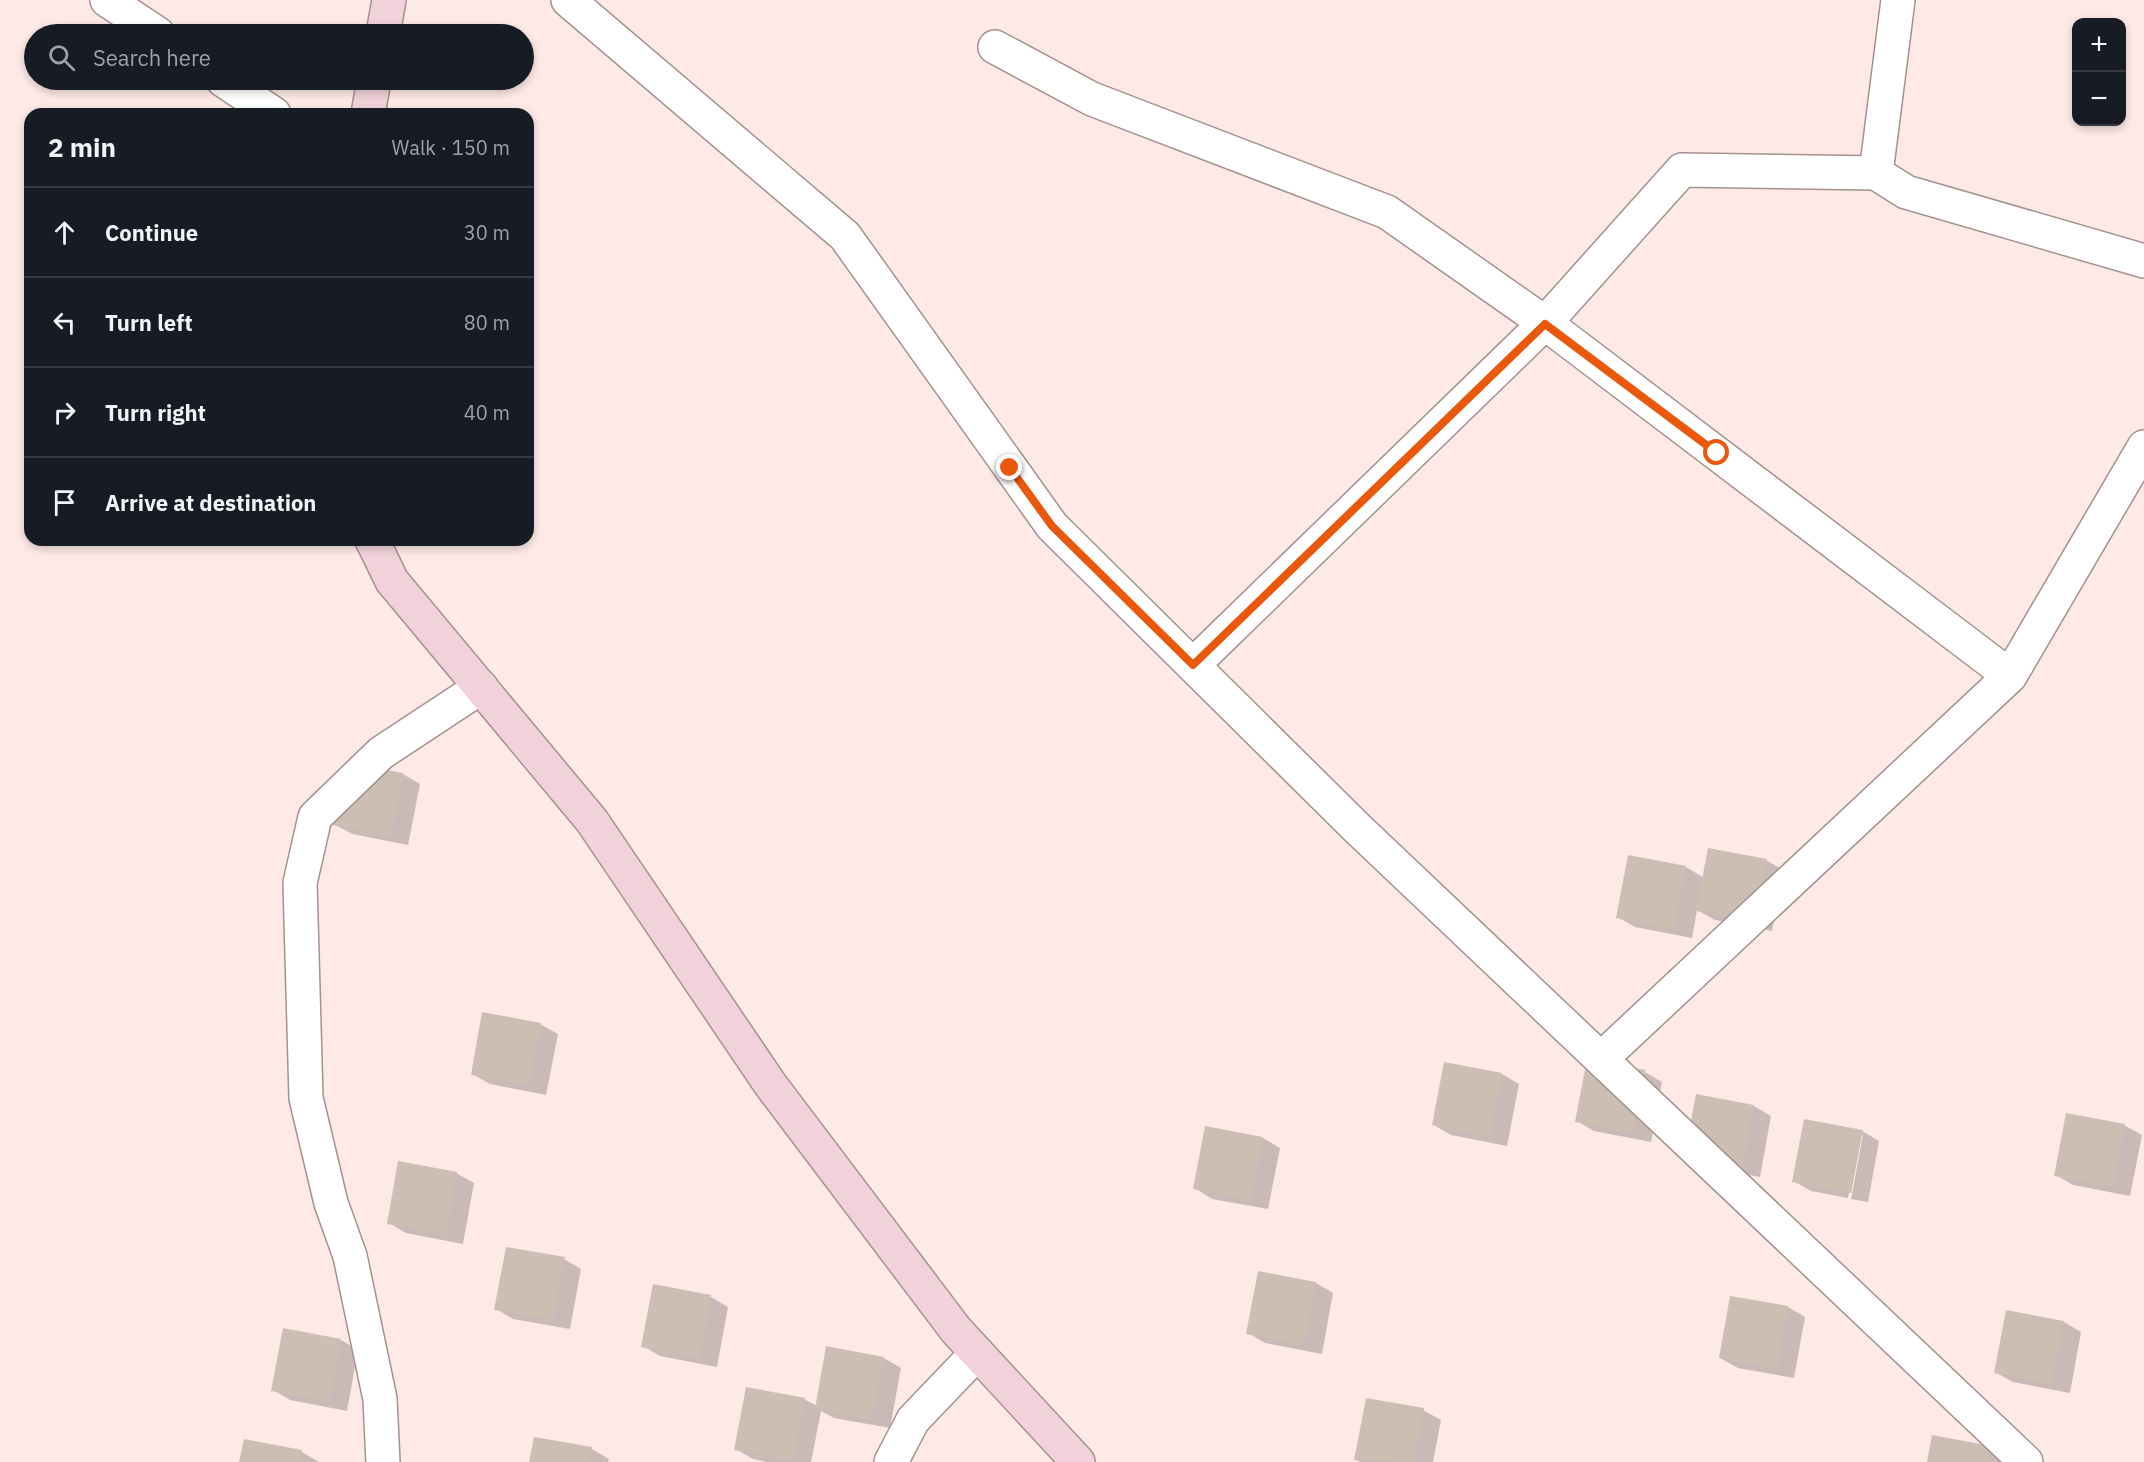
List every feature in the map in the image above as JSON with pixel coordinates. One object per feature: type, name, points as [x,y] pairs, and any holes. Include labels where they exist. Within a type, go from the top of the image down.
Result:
[{"type":"street","points":[[107,0],[143,24]]},
{"type":"street","points":[[385,24],[389,0]]},
{"type":"street","points":[[568,0],[845,236],[1052,526],[1357,828],[2026,1462]]},
{"type":"street","points":[[1876,173],[1898,0]]},
{"type":"street","points":[[995,47],[1092,99],[1387,212],[1545,324],[2010,676]]},
{"type":"street","points":[[239,90],[265,108]]},
{"type":"street","points":[[369,108],[372,90]]},
{"type":"street","points":[[1193,665],[1545,324],[1682,170],[1876,173],[1906,192],[2143,256]]},
{"type":"street","points":[[1601,1059],[2010,676],[2144,447]]},
{"type":"street","points":[[375,546],[392,581],[592,821],[770,1084],[956,1330],[1078,1462]]},
{"type":"street","points":[[383,1462],[380,1399],[350,1256],[331,1203],[306,1098],[300,883],[315,817],[381,753],[481,687]]},
{"type":"street","points":[[891,1462],[913,1420],[977,1353]]},
{"type":"building","points":[[345,762],[403,773],[391,836],[333,825]]},
{"type":"building","points":[[1708,848],[1767,859],[1755,922],[1696,911]]},
{"type":"building","points":[[1628,855],[1686,866],[1674,929],[1616,918]]},
{"type":"building","points":[[482,1012],[541,1023],[529,1086],[471,1075]]},
{"type":"building","points":[[1587,1059],[1645,1070],[1633,1133],[1575,1122]]},
{"type":"building","points":[[1444,1062],[1502,1073],[1490,1137],[1432,1125]]},
{"type":"building","points":[[1696,1094],[1754,1105],[1742,1168],[1684,1157]]},
{"type":"building","points":[[2066,1113],[2125,1124],[2113,1187],[2054,1176]]},
{"type":"building","points":[[1804,1119],[1863,1130],[1851,1193],[1792,1182]]},
{"type":"building","points":[[1205,1126],[1263,1137],[1251,1200],[1193,1189]]},
{"type":"building","points":[[398,1161],[457,1172],[446,1235],[387,1224]]},
{"type":"building","points":[[506,1247],[565,1257],[553,1320],[494,1310]]},
{"type":"building","points":[[1258,1271],[1316,1282],[1304,1345],[1246,1334]]},
{"type":"building","points":[[653,1284],[711,1295],[700,1358],[641,1347]]},
{"type":"building","points":[[1730,1296],[1788,1306],[1777,1369],[1719,1358]]},
{"type":"building","points":[[2006,1310],[2064,1321],[2052,1384],[1994,1373]]},
{"type":"building","points":[[283,1328],[341,1339],[329,1402],[271,1391]]},
{"type":"building","points":[[826,1346],[884,1357],[872,1420],[815,1409]]},
{"type":"building","points":[[746,1387],[805,1398],[793,1461],[734,1450]]},
{"type":"building","points":[[1366,1398],[1424,1408],[1414,1462],[1354,1460]]},
{"type":"building","points":[[1932,1435],[1991,1446],[1988,1462],[1927,1462]]},
{"type":"building","points":[[534,1437],[592,1447],[589,1462],[529,1462]]},
{"type":"building","points":[[244,1439],[302,1450],[300,1462],[239,1462]]},
{"type":"route","points":[[1010,468],[1052,526],[1193,665],[1545,324],[1717,453]]}]
